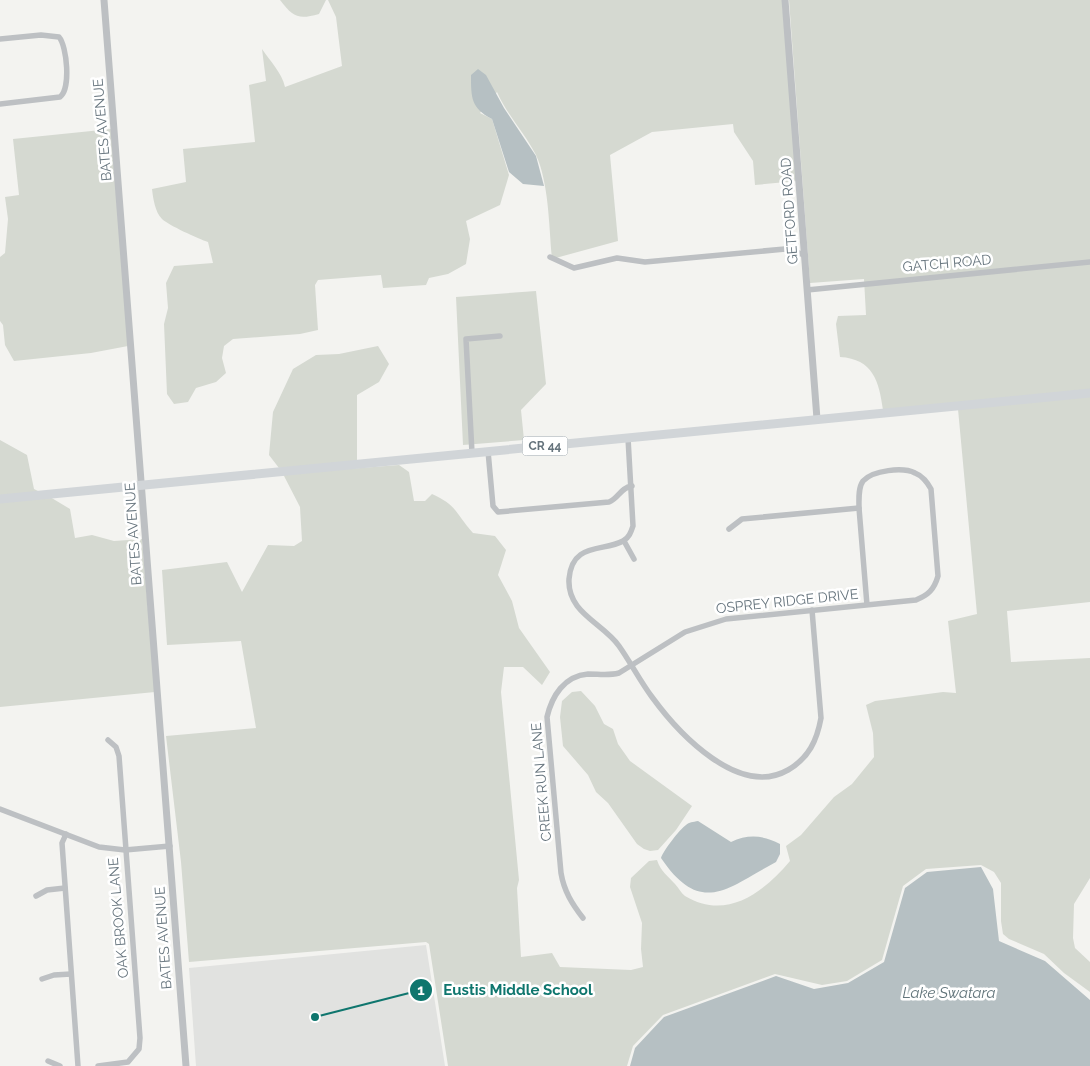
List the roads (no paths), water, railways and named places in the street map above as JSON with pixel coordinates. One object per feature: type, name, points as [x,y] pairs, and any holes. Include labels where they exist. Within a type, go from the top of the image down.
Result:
[{"type":"main road","name":"CR 44","points":[[0,498],[141,486],[1090,392]]},
{"type":"street","name":"BATES AVENUE","points":[[104,0],[186,1066]]},
{"type":"street","name":"GETFORD ROAD","points":[[785,0],[817,419]]},
{"type":"street","points":[[0,39],[41,34],[59,37],[63,42],[65,52],[66,84],[65,93],[60,97],[0,104]]},
{"type":"street","points":[[550,256],[574,268],[617,258],[645,262],[785,249],[805,254]]},
{"type":"street","name":"GATCH ROAD","points":[[807,290],[1090,262]]},
{"type":"street","points":[[472,453],[466,339],[500,336]]},
{"type":"street","points":[[628,438],[633,526],[630,535],[624,541],[588,550],[572,566],[569,579],[574,603],[610,635],[653,699],[683,733],[717,762],[740,774],[770,777],[799,764],[810,750],[818,734],[821,718],[812,610]]},
{"type":"street","points":[[488,451],[493,506],[498,512],[610,501],[623,489],[632,486]]},
{"type":"street","name":"OSPREY RIDGE DRIVE","points":[[631,667],[685,632],[726,618],[867,605],[916,600],[927,595],[935,587],[938,576],[931,489],[926,480],[917,473],[906,470],[872,475],[863,482],[859,493],[859,508],[867,605]]},
{"type":"street","points":[[729,529],[742,519],[859,508]]},
{"type":"street","points":[[624,541],[634,559]]},
{"type":"street","name":"CREEK RUN LANE","points":[[583,918],[573,906],[563,887],[547,717],[550,701],[558,689],[571,678],[586,674],[611,675],[631,667]]},
{"type":"street","name":"OAK BROOK LANE","points":[[98,1066],[128,1062],[139,1049],[140,1038],[118,756],[116,747],[108,740]]},
{"type":"street","points":[[0,809],[99,847],[125,850],[170,846]]},
{"type":"street","points":[[66,834],[62,843],[78,1066]]},
{"type":"street","points":[[36,896],[47,890],[65,888]]},
{"type":"street","points":[[42,979],[54,975],[71,974]]},
{"type":"street","points":[[48,1061],[60,1066]]},
{"type":"water","points":[[478,69],[486,75],[504,108],[536,156],[544,186],[523,184],[509,172],[492,119],[480,111],[472,96],[471,75]]},
{"type":"water","points":[[698,821],[731,842],[749,837],[762,837],[774,841],[780,844],[780,854],[776,862],[729,888],[715,892],[702,892],[689,887],[675,876],[661,858],[683,827],[688,823]]},
{"type":"water","name":"Lake Swatara","points":[[981,867],[993,889],[999,941],[1045,961],[1090,1000],[1090,1066],[630,1066],[635,1048],[664,1017],[776,976],[814,989],[848,983],[884,962],[905,888],[927,872]]},
{"type":"place","name":"Eustis Middle School","points":[[315,1017]]}]
